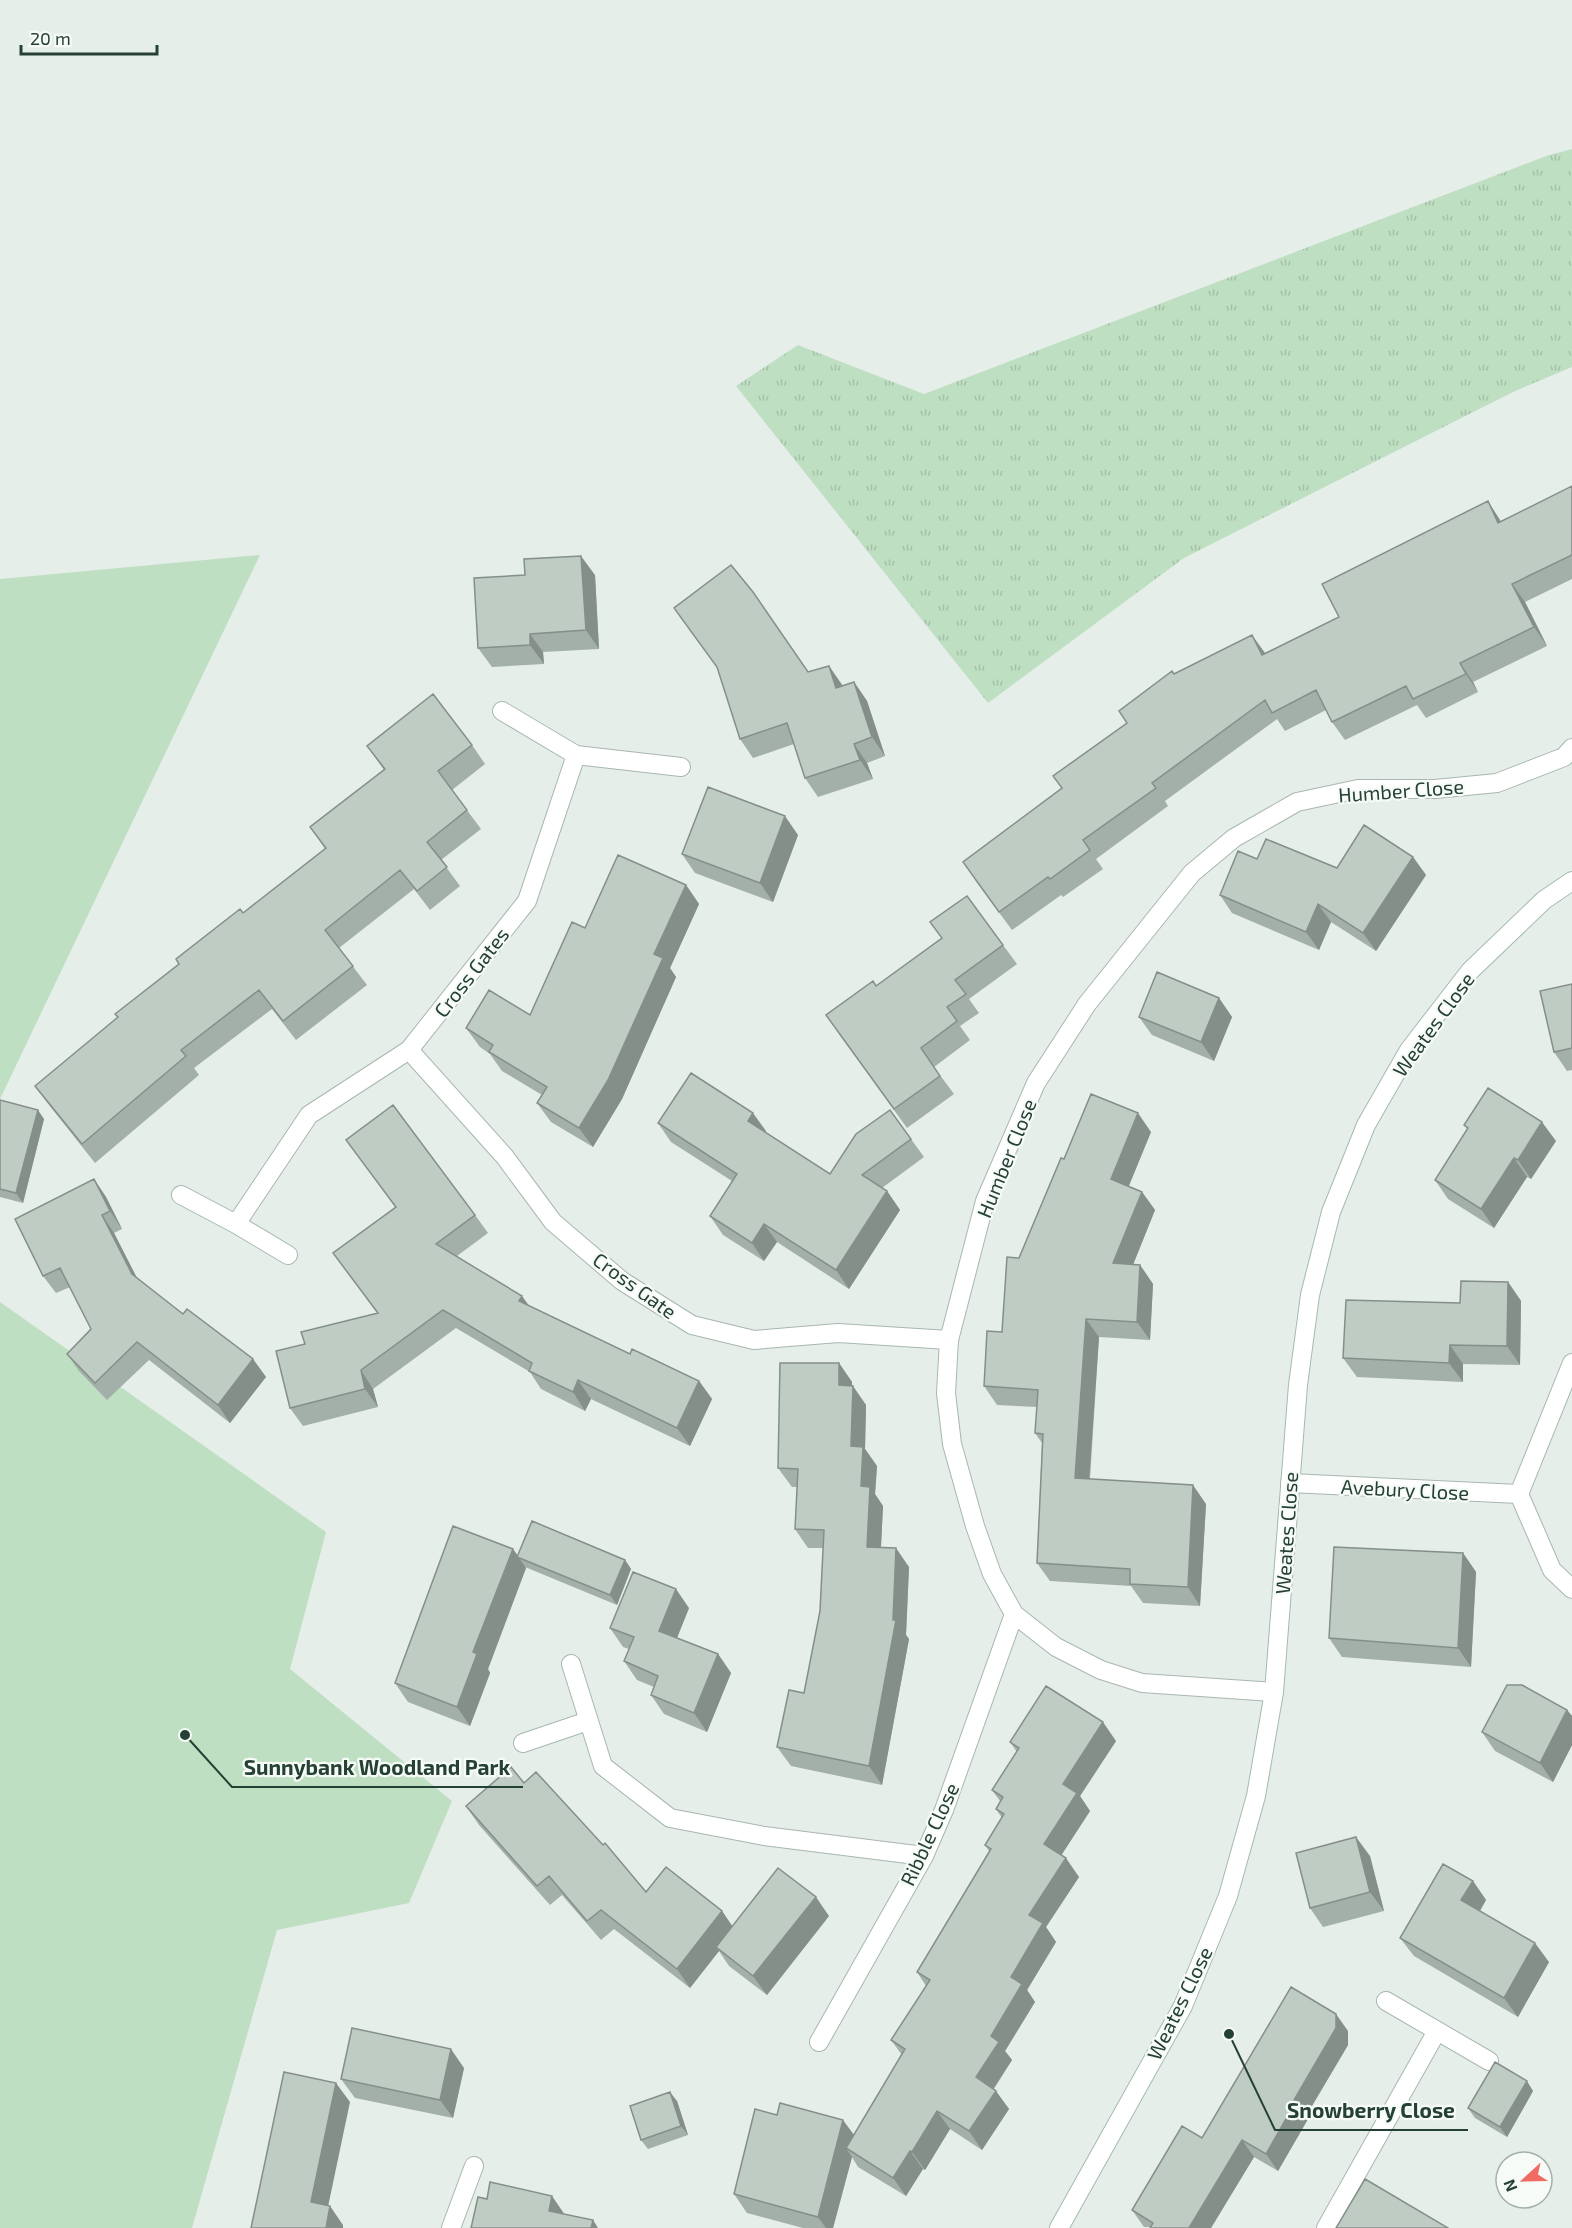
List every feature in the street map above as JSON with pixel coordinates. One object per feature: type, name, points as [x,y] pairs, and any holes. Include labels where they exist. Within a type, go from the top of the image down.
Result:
[{"type":"street","points":[[502,711],[576,755],[681,767]]},
{"type":"street","name":"Humber Close","points":[[1274,1692],[1142,1683],[1101,1670],[1056,1647],[1014,1614],[992,1574],[975,1526],[952,1444],[946,1393],[949,1340],[985,1201],[1036,1083],[1087,1004],[1192,873],[1234,838],[1297,802],[1358,789],[1435,789],[1497,783],[1564,757],[1572,748]]},
{"type":"street","name":"Cross Gates","points":[[236,1224],[309,1115],[409,1050],[527,901],[576,755]]},
{"type":"street","name":"Weates Close","points":[[1059,2228],[1182,2006],[1228,1896],[1256,1796],[1274,1692],[1298,1385],[1310,1295],[1331,1212],[1366,1125],[1409,1050],[1470,971],[1544,900],[1572,881]]},
{"type":"street","name":"Cross Gate","points":[[409,1050],[505,1157],[553,1222],[622,1281],[692,1325],[754,1340],[838,1333],[949,1340]]},
{"type":"street","points":[[181,1195],[288,1255]]},
{"type":"street","points":[[1572,1363],[1520,1494],[1552,1570],[1572,1589]]},
{"type":"street","name":"Avebury Close","points":[[1290,1483],[1520,1494]]},
{"type":"street","name":"Ribble Close","points":[[819,2042],[924,1856],[944,1810],[1014,1614]]},
{"type":"street","points":[[571,1664],[603,1766],[670,1818],[764,1836],[924,1856]]},
{"type":"street","points":[[523,1743],[588,1721]]},
{"type":"street","points":[[1386,2001],[1490,2061]]},
{"type":"street","points":[[1326,2228],[1437,2031]]},
{"type":"street","points":[[451,2228],[474,2166]]},
{"type":"green space","points":[[1572,149],[1572,367],[1513,392],[1184,558],[988,703],[736,386],[798,345],[924,394],[1549,155]]},
{"type":"green space","points":[[260,555],[0,1099],[0,579]]},
{"type":"green space","points":[[0,1302],[326,1532],[290,1669],[452,1801],[409,1903],[277,1930],[192,2228],[0,2228]]},
{"type":"building","points":[[1572,486],[1572,555],[1512,584],[1534,627],[1460,663],[1466,674],[1413,699],[1406,686],[1332,722],[1316,690],[1272,713],[1265,700],[1152,783],[1156,788],[1083,840],[1090,850],[999,912],[963,862],[1062,788],[1053,776],[1127,723],[1119,711],[1172,671],[1174,674],[1252,635],[1262,655],[1339,617],[1322,584],[1488,501],[1498,523]]},
{"type":"building","points":[[581,556],[586,630],[530,634],[530,645],[478,648],[474,578],[525,575],[524,559]]},
{"type":"building","points":[[731,565],[753,592],[808,672],[829,666],[836,688],[854,682],[872,737],[854,744],[860,760],[805,778],[787,723],[740,739],[717,667],[674,608]]},
{"type":"building","points":[[433,694],[472,745],[438,771],[467,810],[427,842],[447,867],[417,891],[400,870],[325,930],[353,966],[283,1021],[259,990],[181,1050],[186,1056],[82,1144],[35,1086],[118,1017],[115,1014],[179,964],[176,959],[240,909],[243,913],[326,848],[310,827],[385,769],[367,746]]},
{"type":"building","points":[[708,787],[785,816],[760,883],[682,854]]},
{"type":"building","points":[[1364,825],[1413,857],[1363,933],[1318,904],[1306,932],[1220,895],[1238,851],[1257,859],[1266,839],[1337,868]]},
{"type":"building","points":[[618,855],[686,885],[654,954],[663,958],[608,1080],[579,1128],[537,1103],[547,1087],[489,1052],[493,1045],[466,1028],[489,990],[530,1015],[572,922],[585,928]]},
{"type":"building","points":[[967,896],[1003,945],[955,980],[966,994],[947,1007],[957,1021],[921,1048],[940,1076],[894,1109],[826,1015],[873,981],[876,986],[942,938],[930,922]]},
{"type":"building","points":[[1157,972],[1219,998],[1201,1042],[1139,1017]]},
{"type":"building","points":[[1572,984],[1572,1048],[1554,1052],[1540,991]]},
{"type":"building","points":[[691,1073],[753,1113],[748,1121],[830,1174],[856,1134],[890,1110],[911,1139],[862,1175],[887,1191],[836,1270],[764,1224],[752,1243],[710,1216],[737,1174],[658,1123]]},
{"type":"building","points":[[1488,1088],[1542,1122],[1518,1160],[1514,1158],[1481,1209],[1435,1180],[1468,1128],[1464,1125]]},
{"type":"building","points":[[1091,1094],[1138,1113],[1111,1179],[1142,1192],[1113,1263],[1140,1265],[1137,1322],[1086,1319],[1075,1478],[1193,1485],[1188,1587],[1130,1584],[1130,1569],[1037,1563],[1043,1434],[1035,1433],[1038,1390],[984,1386],[987,1331],[1002,1332],[1007,1257],[1019,1258]]},
{"type":"building","points":[[0,1100],[38,1110],[16,1193],[0,1189]]},
{"type":"building","points":[[393,1105],[475,1215],[436,1244],[522,1296],[519,1301],[630,1354],[632,1349],[699,1381],[677,1428],[578,1380],[573,1392],[529,1371],[532,1363],[443,1310],[361,1370],[365,1389],[290,1408],[276,1351],[305,1344],[301,1332],[378,1313],[333,1253],[396,1207],[346,1140]]},
{"type":"building","points":[[94,1179],[110,1211],[102,1215],[132,1274],[183,1314],[187,1309],[253,1359],[218,1405],[137,1342],[95,1383],[67,1354],[91,1329],[60,1268],[43,1276],[15,1219]]},
{"type":"building","points":[[1461,1281],[1508,1282],[1507,1346],[1450,1345],[1449,1363],[1343,1358],[1346,1300],[1460,1303]]},
{"type":"building","points":[[780,1363],[839,1363],[839,1385],[853,1386],[851,1446],[863,1447],[861,1486],[870,1487],[867,1547],[896,1548],[893,1620],[896,1620],[869,1766],[777,1747],[789,1690],[804,1693],[820,1611],[824,1530],[795,1529],[798,1469],[778,1468]]},
{"type":"building","points":[[532,1521],[625,1560],[610,1595],[517,1557]]},
{"type":"building","points":[[453,1526],[513,1549],[473,1652],[477,1654],[457,1707],[395,1683]]},
{"type":"building","points":[[1334,1547],[1463,1553],[1458,1648],[1329,1638]]},
{"type":"building","points":[[633,1572],[676,1589],[659,1631],[718,1654],[694,1713],[651,1695],[658,1676],[624,1661],[634,1637],[610,1628]]},
{"type":"building","points":[[1507,1685],[1522,1685],[1567,1710],[1540,1763],[1482,1732]]},
{"type":"building","points":[[1046,1686],[1103,1722],[1063,1784],[1077,1793],[1044,1844],[1066,1858],[1029,1915],[1043,1923],[1011,1977],[1022,1984],[991,2036],[999,2042],[976,2077],[996,2091],[969,2131],[937,2111],[893,2178],[846,2148],[905,2049],[891,2040],[930,1980],[917,1972],[991,1849],[985,1845],[1004,1814],[996,1809],[1003,1797],[992,1790],[1019,1748],[1010,1742]]},
{"type":"building","points":[[511,1767],[524,1783],[536,1772],[603,1845],[605,1843],[646,1892],[666,1867],[722,1911],[677,1969],[601,1910],[587,1921],[549,1876],[537,1886],[466,1806]]},
{"type":"building","points":[[1356,1837],[1370,1892],[1310,1908],[1296,1853]]},
{"type":"building","points":[[1443,1864],[1473,1881],[1461,1900],[1535,1943],[1504,1998],[1400,1938]]},
{"type":"building","points":[[778,1868],[816,1897],[753,1976],[716,1947]]},
{"type":"building","points":[[1291,1987],[1336,2014],[1336,2028],[1266,2154],[1242,2140],[1189,2228],[1150,2228],[1153,2223],[1132,2210],[1182,2126],[1202,2138]]},
{"type":"building","points":[[352,2028],[451,2049],[440,2100],[341,2079]]},
{"type":"building","points":[[1495,2062],[1527,2081],[1500,2127],[1468,2108]]},
{"type":"building","points":[[284,2072],[336,2083],[311,2202],[330,2206],[326,2228],[251,2228]]},
{"type":"building","points":[[670,2092],[681,2126],[641,2140],[630,2106]]},
{"type":"building","points":[[780,2103],[843,2120],[818,2217],[734,2194],[755,2109],[777,2115]]},
{"type":"building","points":[[1365,2179],[1448,2228],[1336,2228]]},
{"type":"building","points":[[490,2182],[552,2196],[549,2211],[593,2220],[591,2228],[471,2228],[478,2197],[487,2199]]},
{"type":"place","name":"Sunnybank Woodland Park","points":[[185,1735]]},
{"type":"place","name":"Snowberry Close","points":[[1229,2034]]}]
